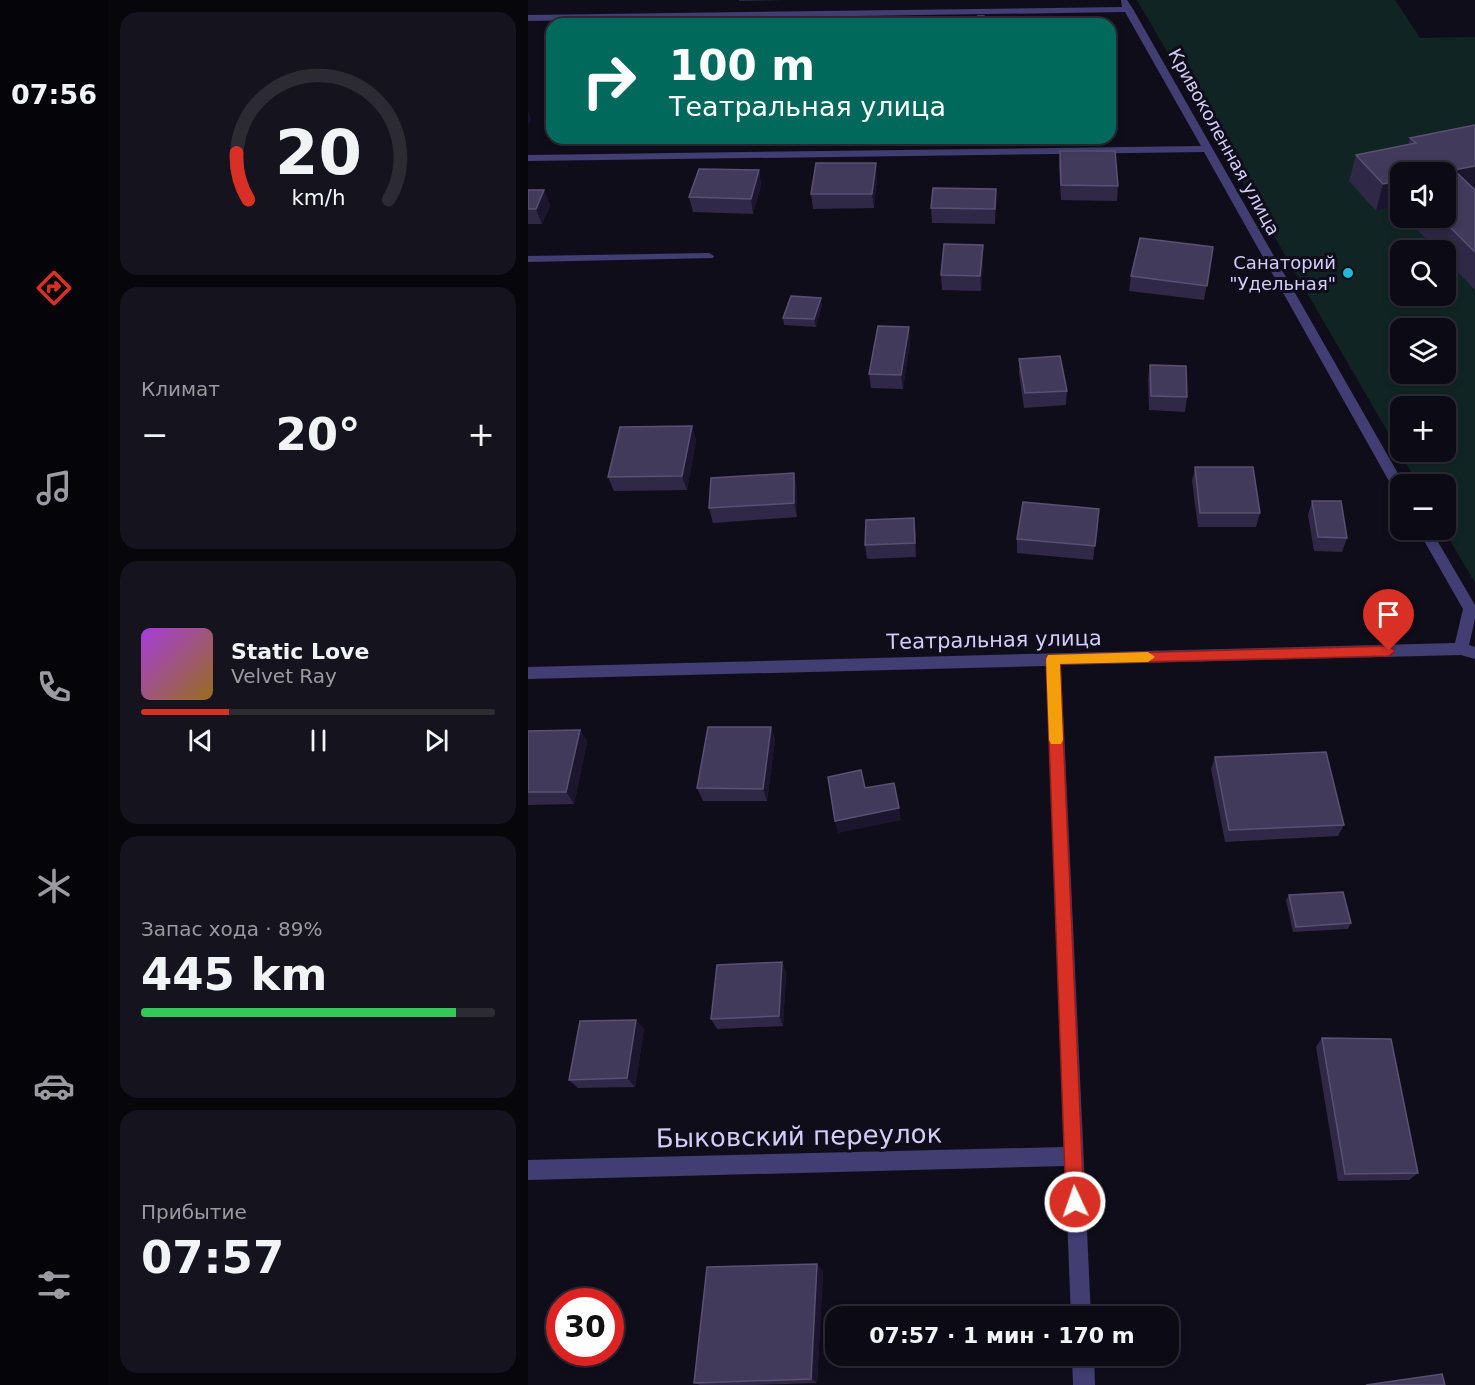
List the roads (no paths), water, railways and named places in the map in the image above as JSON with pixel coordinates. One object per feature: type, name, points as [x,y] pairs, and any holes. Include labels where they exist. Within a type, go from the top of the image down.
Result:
[{"type":"street","points":[[528,18],[1126,4]]},
{"type":"street","name":"Кривоколенная улица","points":[[1126,4],[1392,474]]},
{"type":"street","points":[[528,158],[1207,149]]},
{"type":"street","points":[[528,259],[709,256]]},
{"type":"street","points":[[1430,540],[1470,609],[1468,651]]},
{"type":"street","name":"Театральная улица","points":[[528,673],[1468,651]]},
{"type":"street","points":[[1053,659],[1072,1156],[1080,1306]]},
{"type":"street","name":"Быковский переулок","points":[[528,1170],[1072,1156]]},
{"type":"street","points":[[1083,1366],[1084,1385]]},
{"type":"place","name":"Санаторий \"Удельная\"","points":[[1348,273]]}]
